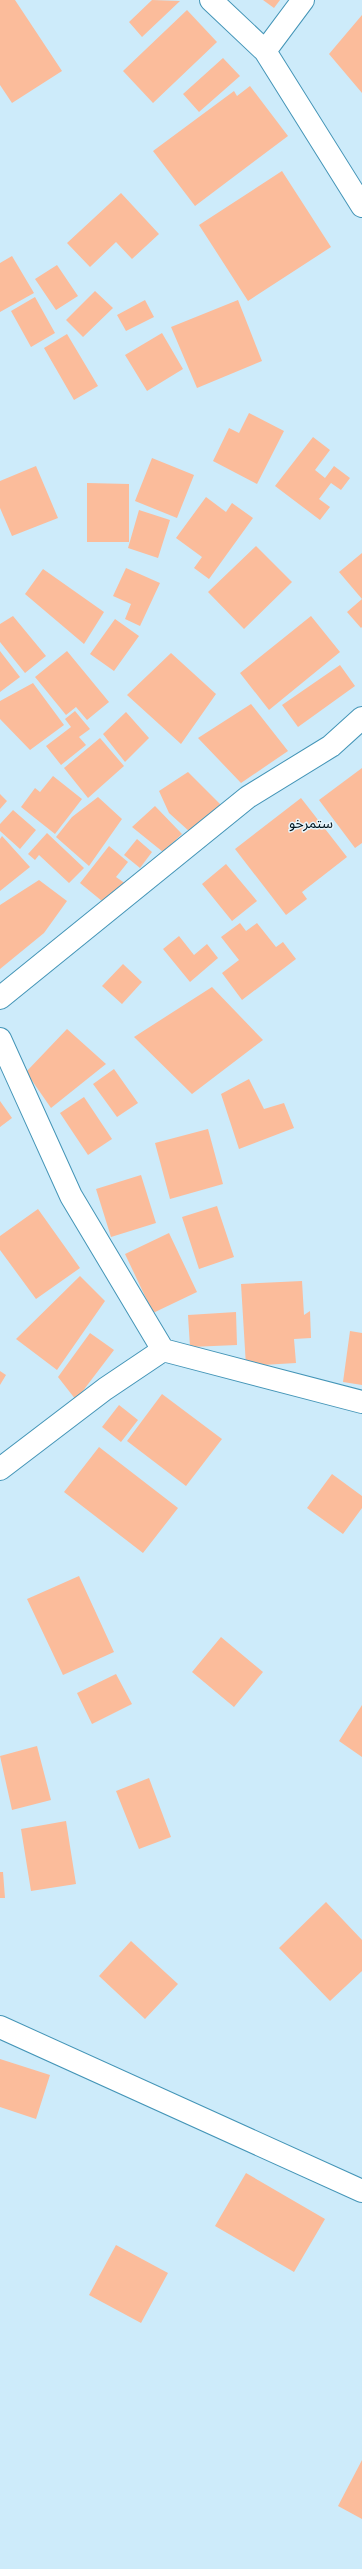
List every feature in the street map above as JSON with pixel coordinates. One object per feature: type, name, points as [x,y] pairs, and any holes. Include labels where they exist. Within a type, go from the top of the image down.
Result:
[{"type":"street","points":[[211,0],[265,51],[362,206]]},
{"type":"street","points":[[265,51],[303,0]]},
{"type":"street","points":[[0,998],[248,797],[332,746],[362,718]]},
{"type":"street","points":[[0,1039],[71,1196],[163,1350],[362,1402]]},
{"type":"street","points":[[0,1469],[105,1389],[163,1350]]},
{"type":"street","points":[[0,2027],[362,2191]]},
{"type":"building","points":[[0,0],[15,0],[62,71],[12,103],[0,85]]},
{"type":"building","points":[[152,0],[180,1],[142,37],[129,22]]},
{"type":"building","points":[[263,0],[280,0],[274,8]]},
{"type":"building","points":[[187,10],[217,42],[153,103],[123,71]]},
{"type":"building","points":[[362,15],[362,93],[329,54]]},
{"type":"building","points":[[223,58],[240,76],[199,112],[183,94]]},
{"type":"building","points":[[250,86],[288,136],[195,206],[153,151],[234,91],[237,96]]},
{"type":"building","points":[[282,171],[331,247],[248,301],[199,225]]},
{"type":"building","points":[[121,193],[159,234],[132,259],[116,242],[90,267],[67,243]]},
{"type":"building","points":[[12,256],[34,293],[0,312],[0,263]]},
{"type":"building","points":[[57,265],[78,296],[56,310],[35,279]]},
{"type":"building","points":[[95,291],[113,308],[83,337],[66,320]]},
{"type":"building","points":[[35,297],[55,333],[31,347],[11,311]]},
{"type":"building","points":[[145,300],[154,317],[126,331],[117,315]]},
{"type":"building","points":[[238,300],[262,361],[197,388],[171,327]]},
{"type":"building","points":[[162,333],[183,369],[147,391],[125,355]]},
{"type":"building","points":[[67,334],[98,386],[74,400],[44,348]]},
{"type":"building","points":[[249,413],[284,431],[257,484],[213,461],[229,428],[239,433]]},
{"type":"building","points":[[313,437],[330,450],[315,470],[325,478],[334,466],[350,478],[341,490],[331,483],[319,499],[330,507],[320,520],[275,486]]},
{"type":"building","points":[[152,458],[194,475],[177,518],[135,501]]},
{"type":"building","points":[[36,466],[58,518],[12,536],[0,508],[0,481]]},
{"type":"building","points":[[87,483],[129,484],[129,542],[87,542]]},
{"type":"building","points":[[206,497],[226,512],[232,503],[253,518],[209,579],[194,568],[202,557],[176,538]]},
{"type":"building","points":[[139,510],[170,520],[158,558],[128,548]]},
{"type":"building","points":[[256,546],[292,582],[244,629],[208,592]]},
{"type":"building","points":[[362,553],[362,599],[339,572]]},
{"type":"building","points":[[126,568],[160,583],[140,626],[125,619],[131,604],[113,596]]},
{"type":"building","points":[[43,569],[104,612],[84,644],[25,594]]},
{"type":"building","points":[[362,599],[362,627],[361,628],[347,612]]},
{"type":"building","points":[[13,616],[46,656],[25,673],[0,642],[0,624]]},
{"type":"building","points":[[311,616],[340,652],[269,710],[240,673]]},
{"type":"building","points":[[115,619],[139,636],[114,671],[90,654]]},
{"type":"building","points":[[0,651],[20,677],[0,692]]},
{"type":"building","points":[[67,651],[109,702],[87,720],[76,707],[66,715],[35,677]]},
{"type":"building","points":[[171,653],[216,694],[181,744],[127,695]]},
{"type":"building","points":[[340,665],[355,686],[298,727],[282,705]]},
{"type":"building","points":[[33,683],[64,725],[30,750],[0,719],[0,701]]},
{"type":"building","points":[[251,704],[288,751],[241,783],[198,738]]},
{"type":"building","points":[[75,711],[90,729],[79,737],[86,745],[61,765],[46,746],[71,727],[65,719]]},
{"type":"building","points":[[126,712],[149,738],[125,762],[103,734]]},
{"type":"building","points":[[100,738],[124,766],[88,798],[64,768]]},
{"type":"building","points":[[362,768],[362,843],[355,848],[319,800]]},
{"type":"building","points":[[188,772],[221,805],[190,832],[169,813],[159,791]]},
{"type":"building","points":[[53,776],[82,799],[55,834],[21,807],[35,788],[40,792]]},
{"type":"building","points":[[0,794],[7,801],[0,809]]},
{"type":"building","points":[[98,797],[122,819],[89,866],[56,837],[72,817]]},
{"type":"building","points":[[301,798],[347,857],[302,892],[307,899],[286,915],[235,849]]},
{"type":"building","points":[[155,806],[182,834],[163,852],[132,827]]},
{"type":"building","points":[[13,810],[36,830],[20,849],[0,831],[0,824]]},
{"type":"building","points":[[47,833],[84,868],[69,883],[39,855],[35,860],[28,854]]},
{"type":"building","points":[[2,836],[30,867],[0,891],[0,839]]},
{"type":"building","points":[[137,839],[152,852],[140,868],[124,855]]},
{"type":"building","points":[[109,846],[128,862],[116,877],[126,884],[108,906],[80,883]]},
{"type":"building","points":[[226,864],[257,901],[232,921],[202,884]]},
{"type":"building","points":[[39,880],[67,901],[44,933],[0,969],[0,905]]},
{"type":"building","points":[[240,923],[246,931],[257,923],[276,947],[283,942],[296,959],[242,1000],[222,973],[239,960],[221,937]]},
{"type":"building","points":[[179,936],[194,955],[207,944],[218,958],[190,982],[163,949]]},
{"type":"building","points":[[123,964],[142,982],[122,1004],[102,986]]},
{"type":"building","points":[[212,987],[263,1040],[192,1094],[134,1037]]},
{"type":"building","points":[[67,1029],[106,1064],[51,1108],[26,1072]]},
{"type":"building","points":[[114,1069],[138,1103],[117,1117],[93,1084]]},
{"type":"building","points":[[249,1079],[264,1109],[284,1103],[294,1128],[239,1149],[221,1094]]},
{"type":"building","points":[[84,1097],[112,1139],[88,1155],[60,1113]]},
{"type":"building","points":[[0,1101],[12,1118],[0,1127]]},
{"type":"building","points":[[208,1129],[223,1184],[170,1199],[155,1143]]},
{"type":"building","points":[[141,1175],[156,1223],[111,1237],[96,1189]]},
{"type":"building","points":[[217,1206],[234,1257],[199,1269],[182,1217]]},
{"type":"building","points":[[38,1209],[80,1268],[36,1299],[0,1250],[0,1236]]},
{"type":"building","points":[[169,1233],[197,1292],[153,1313],[125,1254]]},
{"type":"building","points":[[80,1276],[105,1301],[57,1370],[16,1339]]},
{"type":"building","points":[[302,1281],[304,1315],[310,1311],[311,1338],[294,1339],[296,1363],[246,1366],[241,1284]]},
{"type":"building","points":[[236,1312],[237,1345],[190,1347],[188,1315]]},
{"type":"building","points":[[350,1331],[362,1333],[362,1385],[343,1382]]},
{"type":"building","points":[[90,1333],[114,1350],[76,1400],[58,1377]]},
{"type":"building","points":[[0,1371],[6,1375],[0,1385]]},
{"type":"building","points":[[162,1394],[222,1439],[186,1486],[127,1441]]},
{"type":"building","points":[[119,1405],[138,1420],[121,1442],[102,1427]]},
{"type":"building","points":[[99,1447],[178,1508],[143,1553],[64,1492]]},
{"type":"building","points":[[332,1474],[362,1496],[362,1508],[343,1534],[307,1508]]},
{"type":"building","points":[[79,1576],[114,1652],[63,1675],[27,1599]]},
{"type":"building","points":[[221,1637],[263,1672],[234,1707],[192,1672]]},
{"type":"building","points":[[116,1674],[132,1704],[92,1724],[77,1693]]},
{"type":"building","points":[[362,1705],[362,1757],[339,1741]]},
{"type":"building","points":[[37,1746],[51,1800],[12,1810],[0,1756]]},
{"type":"building","points":[[149,1778],[171,1837],[139,1849],[116,1791]]},
{"type":"building","points":[[66,1821],[76,1884],[31,1891],[21,1829]]},
{"type":"building","points":[[0,1872],[3,1872],[5,1898],[0,1898]]},
{"type":"building","points":[[326,1902],[362,1940],[362,1971],[330,2001],[279,1948]]},
{"type":"building","points":[[131,1941],[178,1984],[145,2019],[99,1976]]},
{"type":"building","points":[[0,2059],[50,2075],[36,2119],[0,2107]]},
{"type":"building","points":[[246,2173],[325,2219],[294,2272],[215,2226]]},
{"type":"building","points":[[116,2245],[168,2273],[141,2323],[89,2295]]},
{"type":"building","points":[[362,2460],[362,2519],[338,2506]]},
{"type":"district","name":"ستمرخو","points":[[311,822]]}]
